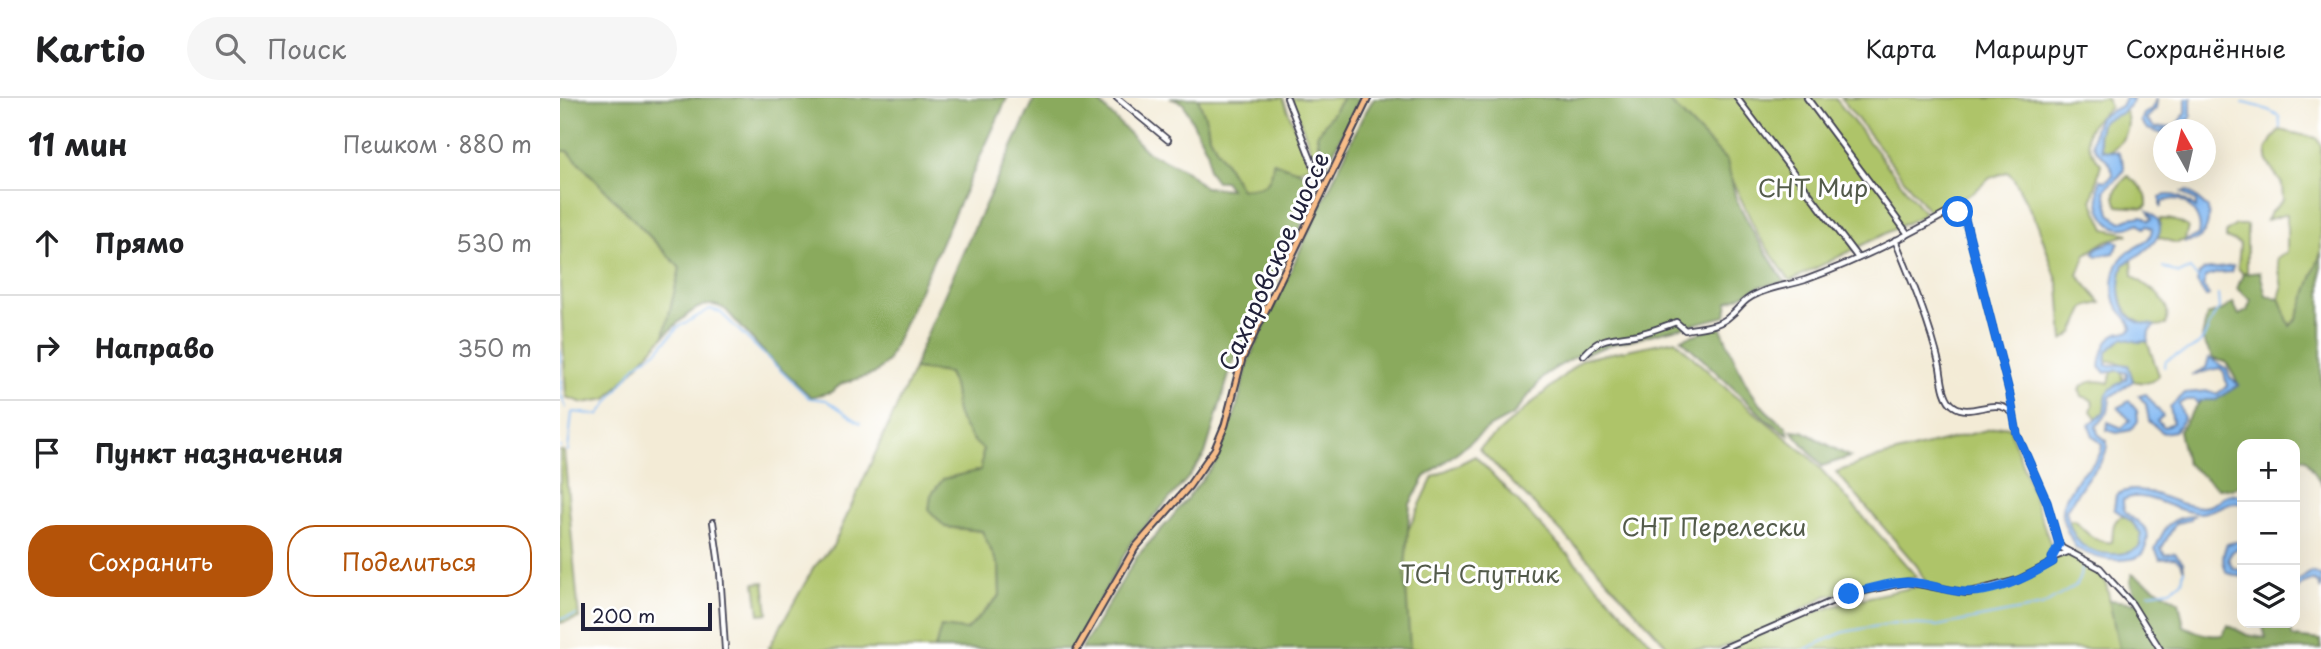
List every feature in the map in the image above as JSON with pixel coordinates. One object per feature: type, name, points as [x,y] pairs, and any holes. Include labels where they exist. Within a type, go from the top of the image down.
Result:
[{"type":"main road","name":"Сахаровское шоссе","points":[[1077,649],[1135,548],[1184,493],[1214,449],[1225,425],[1242,359],[1368,98]]},
{"type":"street","points":[[1117,98],[1168,139]]},
{"type":"street","points":[[1287,98],[1324,190]]},
{"type":"street","points":[[1737,98],[1857,258]]},
{"type":"street","points":[[1807,98],[1908,234]]},
{"type":"street","points":[[1584,355],[1594,343],[1650,331],[1676,322],[1685,330],[1720,323],[1731,316],[1740,304],[1774,286],[1804,281],[1908,234],[1951,211],[1964,215],[2010,395],[2011,413],[2017,434],[2047,502],[2059,544],[2106,575],[2132,604],[2160,649]]},
{"type":"street","points":[[1895,240],[1917,294],[1937,356],[1945,392],[1951,404],[1962,411],[1999,406],[2011,413]]},
{"type":"street","points":[[1779,277],[1785,285]]},
{"type":"street","points":[[713,522],[720,572],[725,649]]},
{"type":"street","points":[[1722,649],[1849,594],[1907,582],[1967,593],[2018,580],[2053,562],[2052,558],[2059,544]]},
{"type":"street","points":[[2052,558],[2069,551]]},
{"type":"green space","points":[[560,98],[1007,98],[887,362],[874,374],[843,383],[831,392],[811,397],[771,360],[726,310],[717,306],[708,305],[692,311],[664,336],[680,268],[568,151],[560,151]]},
{"type":"green space","points":[[1035,98],[1095,98],[1146,151],[1187,171],[1204,187],[1230,189],[1224,181],[1216,181],[1208,170],[1208,153],[1183,103],[1170,98],[1198,98],[1209,136],[1241,189],[1265,184],[1271,176],[1273,162],[1306,174],[1309,176],[1310,185],[1301,227],[1232,365],[1205,454],[1188,478],[1132,541],[1073,649],[935,649],[941,627],[967,630],[1000,595],[999,567],[982,531],[945,527],[929,510],[931,495],[943,479],[981,470],[983,449],[971,438],[961,422],[948,373],[914,369],[969,239]]},
{"type":"green space","points":[[1198,98],[1283,98],[1310,166],[1294,171],[1274,162],[1271,176],[1265,184],[1241,189],[1209,136]]},
{"type":"green space","points":[[1291,98],[1343,98],[1317,135],[1318,146],[1329,165],[1318,167]]},
{"type":"green space","points":[[1343,98],[1360,98],[1331,157],[1327,156],[1319,144],[1317,135]]},
{"type":"green space","points":[[1374,98],[1666,98],[1727,161],[1736,199],[1785,282],[1761,286],[1728,302],[1726,316],[1614,344],[1573,358],[1546,374],[1513,415],[1490,427],[1425,477],[1410,504],[1405,570],[1410,649],[1081,649],[1138,555],[1216,462],[1236,410],[1249,359],[1362,118]]},
{"type":"green space","name":"СНТ Мир","points":[[1658,98],[1835,98],[1925,214],[1790,281],[1758,235],[1721,157]]},
{"type":"green space","points":[[1841,98],[2107,98],[2110,108],[2094,121],[2088,134],[2090,148],[2101,164],[2092,200],[2105,229],[2129,234],[2106,241],[2086,254],[2078,275],[2101,303],[2085,307],[2073,333],[2063,340],[2059,286],[2038,225],[2013,177],[2007,172],[1990,178],[1974,192],[1930,213]]},
{"type":"green space","points":[[2124,110],[2128,122],[2125,134],[2113,149],[2107,152],[2102,150],[2098,135],[2102,121]]},
{"type":"green space","points":[[2280,130],[2316,138],[2321,145],[2321,253],[2297,319],[2289,326],[2279,298],[2282,288],[2277,258],[2287,252],[2287,214],[2266,220],[2283,200],[2282,184],[2268,163],[2266,150]]},
{"type":"green space","points":[[560,151],[568,151],[680,268],[664,336],[607,399],[583,403],[566,397],[560,285]]},
{"type":"green space","points":[[2128,176],[2144,192],[2147,205],[2144,208],[2118,206],[2116,190]]},
{"type":"green space","points":[[2160,219],[2174,220],[2188,227],[2185,240],[2176,243],[2158,237]]},
{"type":"green space","points":[[2236,225],[2247,225],[2247,272],[2243,274],[2238,268],[2240,244],[2226,238],[2226,232]]},
{"type":"green space","points":[[2321,253],[2321,483],[2306,459],[2300,458],[2300,439],[2237,439],[2237,486],[2233,489],[2218,488],[2186,463],[2179,431],[2201,400],[2239,385],[2226,362],[2213,359],[2202,338],[2207,315],[2233,303],[2239,315],[2247,311],[2251,300],[2237,289],[2243,274],[2260,272],[2266,296],[2279,298],[2290,326],[2297,319]]},
{"type":"green space","points":[[2132,259],[2133,276],[2164,301],[2168,316],[2166,325],[2141,323],[2126,310],[2120,289],[2121,277],[2124,264]]},
{"type":"green space","points":[[1720,326],[1753,395],[1773,417],[1786,426],[1789,435],[1767,420],[1681,339]]},
{"type":"green space","points":[[2123,338],[2147,341],[2159,375],[2156,378],[2147,382],[2133,381],[2128,365],[2106,360],[2107,351]]},
{"type":"green space","name":"СНТ Перелески","points":[[1675,340],[1731,393],[1810,457],[1917,577],[1826,596],[1763,632],[1718,649],[1670,649],[1590,561],[1479,449],[1583,359]]},
{"type":"green space","points":[[914,369],[948,373],[955,388],[957,414],[983,449],[981,470],[943,479],[945,527],[982,531],[999,567],[1000,595],[967,631],[941,627],[935,649],[768,649],[814,567],[833,546]]},
{"type":"green space","points":[[2122,370],[2123,381],[2107,394],[2104,412],[2097,419],[2091,411],[2092,400],[2082,396],[2079,390],[2092,382],[2109,383],[2112,372]]},
{"type":"green space","points":[[2002,426],[2009,427],[2054,554],[2075,552],[2105,580],[2122,649],[1726,649],[1774,627],[1824,609],[1927,585],[1917,566],[1836,472],[1873,459]]},
{"type":"green space","points":[[1791,430],[1803,431],[1850,457],[1822,466]]},
{"type":"green space","points":[[560,451],[564,451],[579,618],[560,623]]},
{"type":"green space","name":"ТСН Спутник","points":[[1475,456],[1657,649],[1405,649],[1404,539],[1433,477]]},
{"type":"green space","points":[[2123,516],[2141,533],[2140,546],[2120,554],[2088,549],[2073,534],[2068,521],[2074,520],[2096,539],[2112,542],[2114,524]]},
{"type":"green space","points":[[2132,574],[2179,602],[2184,626],[2198,632],[2222,635],[2228,625],[2247,635],[2266,638],[2263,628],[2290,628],[2293,637],[2321,640],[2321,649],[2119,649],[2109,600],[2137,603],[2130,581]]},
{"type":"green space","points":[[764,582],[768,613],[759,614],[755,583]]},
{"type":"water","points":[[2125,98],[2133,98],[2132,103],[2120,114],[2102,121],[2098,135],[2102,150],[2118,152],[2124,166],[2121,174],[2105,191],[2110,214],[2121,222],[2143,216],[2149,221],[2152,219],[2148,211],[2157,218],[2160,226],[2155,241],[2124,264],[2120,296],[2131,317],[2140,323],[2155,326],[2149,331],[2148,341],[2123,338],[2107,351],[2106,365],[2128,365],[2133,381],[2110,397],[2107,413],[2096,426],[2098,434],[2107,441],[2105,454],[2066,510],[2068,519],[2073,533],[2082,545],[2103,553],[2120,554],[2140,546],[2141,533],[2131,521],[2114,509],[2116,495],[2137,490],[2202,507],[2235,494],[2237,503],[2199,513],[2141,497],[2123,500],[2125,511],[2145,528],[2148,539],[2140,556],[2115,560],[2095,557],[2076,548],[2064,525],[2062,511],[2066,496],[2077,479],[2100,454],[2102,444],[2093,436],[2089,425],[2104,412],[2107,394],[2111,389],[2126,379],[2127,373],[2117,370],[2105,373],[2100,367],[2107,342],[2115,334],[2128,332],[2132,328],[2120,311],[2114,296],[2115,271],[2124,255],[2146,241],[2152,229],[2147,226],[2143,228],[2139,223],[2128,228],[2119,228],[2111,225],[2101,210],[2098,190],[2100,180],[2106,181],[2113,175],[2111,166],[2092,141],[2099,117],[2121,106]]},
{"type":"water","points":[[2157,98],[2156,109],[2146,119],[2153,126],[2153,131],[2147,129],[2141,121],[2144,114],[2151,110]]},
{"type":"water","points":[[2186,98],[2191,98],[2191,117],[2181,119],[2186,113]]},
{"type":"water","points":[[2188,191],[2208,208],[2208,221],[2201,236],[2184,242],[2199,234],[2197,217],[2186,203],[2175,199],[2163,201],[2160,208],[2160,197],[2175,196],[2196,208],[2196,202],[2182,192]]},
{"type":"water","points":[[2113,241],[2119,243],[2114,253],[2097,256],[2093,253],[2098,247]]},
{"type":"water","points":[[2233,266],[2231,272],[2206,277],[2203,286],[2209,295],[2206,297],[2197,283],[2199,274],[2204,270]]},
{"type":"water","points":[[2209,358],[2227,369],[2230,378],[2239,385],[2216,400],[2201,400],[2197,403],[2195,400],[2186,400],[2179,404],[2184,418],[2175,431],[2163,433],[2149,421],[2146,404],[2139,396],[2146,394],[2163,416],[2157,421],[2164,427],[2173,423],[2170,407],[2185,393],[2209,391],[2217,394],[2227,386],[2224,372],[2220,368],[2191,375],[2206,368]]},
{"type":"water","points":[[2129,401],[2137,411],[2138,421],[2131,430],[2117,433],[2107,430],[2108,422],[2122,428],[2130,420],[2118,408]]},
{"type":"water","points":[[2194,516],[2190,520],[2176,523],[2161,549],[2165,555],[2175,553],[2183,562],[2184,570],[2175,558],[2160,559],[2155,549],[2168,525],[2178,519]]},
{"type":"water","points":[[2237,541],[2237,548],[2228,559],[2233,568],[2237,569],[2237,576],[2227,573],[2224,566],[2227,544]]},
{"type":"water","points":[[2311,572],[2321,576],[2321,590],[2318,583],[2312,580],[2300,587],[2300,580]]},
{"type":"waterway","points":[[2242,103],[2277,115],[2280,128]]},
{"type":"waterway","points":[[2163,267],[2179,274],[2190,269],[2198,279]]},
{"type":"waterway","points":[[2164,367],[2166,361],[2200,343],[2219,308],[2218,295]]},
{"type":"waterway","points":[[568,451],[572,413],[599,415],[636,365],[658,350],[677,328],[710,309],[720,312],[809,398],[826,400],[860,423]]},
{"type":"waterway","points":[[560,350],[561,395],[566,408]]},
{"type":"waterway","points":[[1806,649],[1844,632],[1894,623],[1937,626],[2042,606],[2077,585],[2084,563]]},
{"type":"waterway","points":[[2149,593],[2170,590],[2182,581],[2184,570]]},
{"type":"waterway","points":[[560,619],[576,615]]},
{"type":"route","points":[[1849,594],[1907,582],[1967,593],[1986,589],[2037,572],[2053,562],[2052,558],[2059,544],[2047,502],[2013,422],[2010,395],[1964,215],[1958,212]]}]
